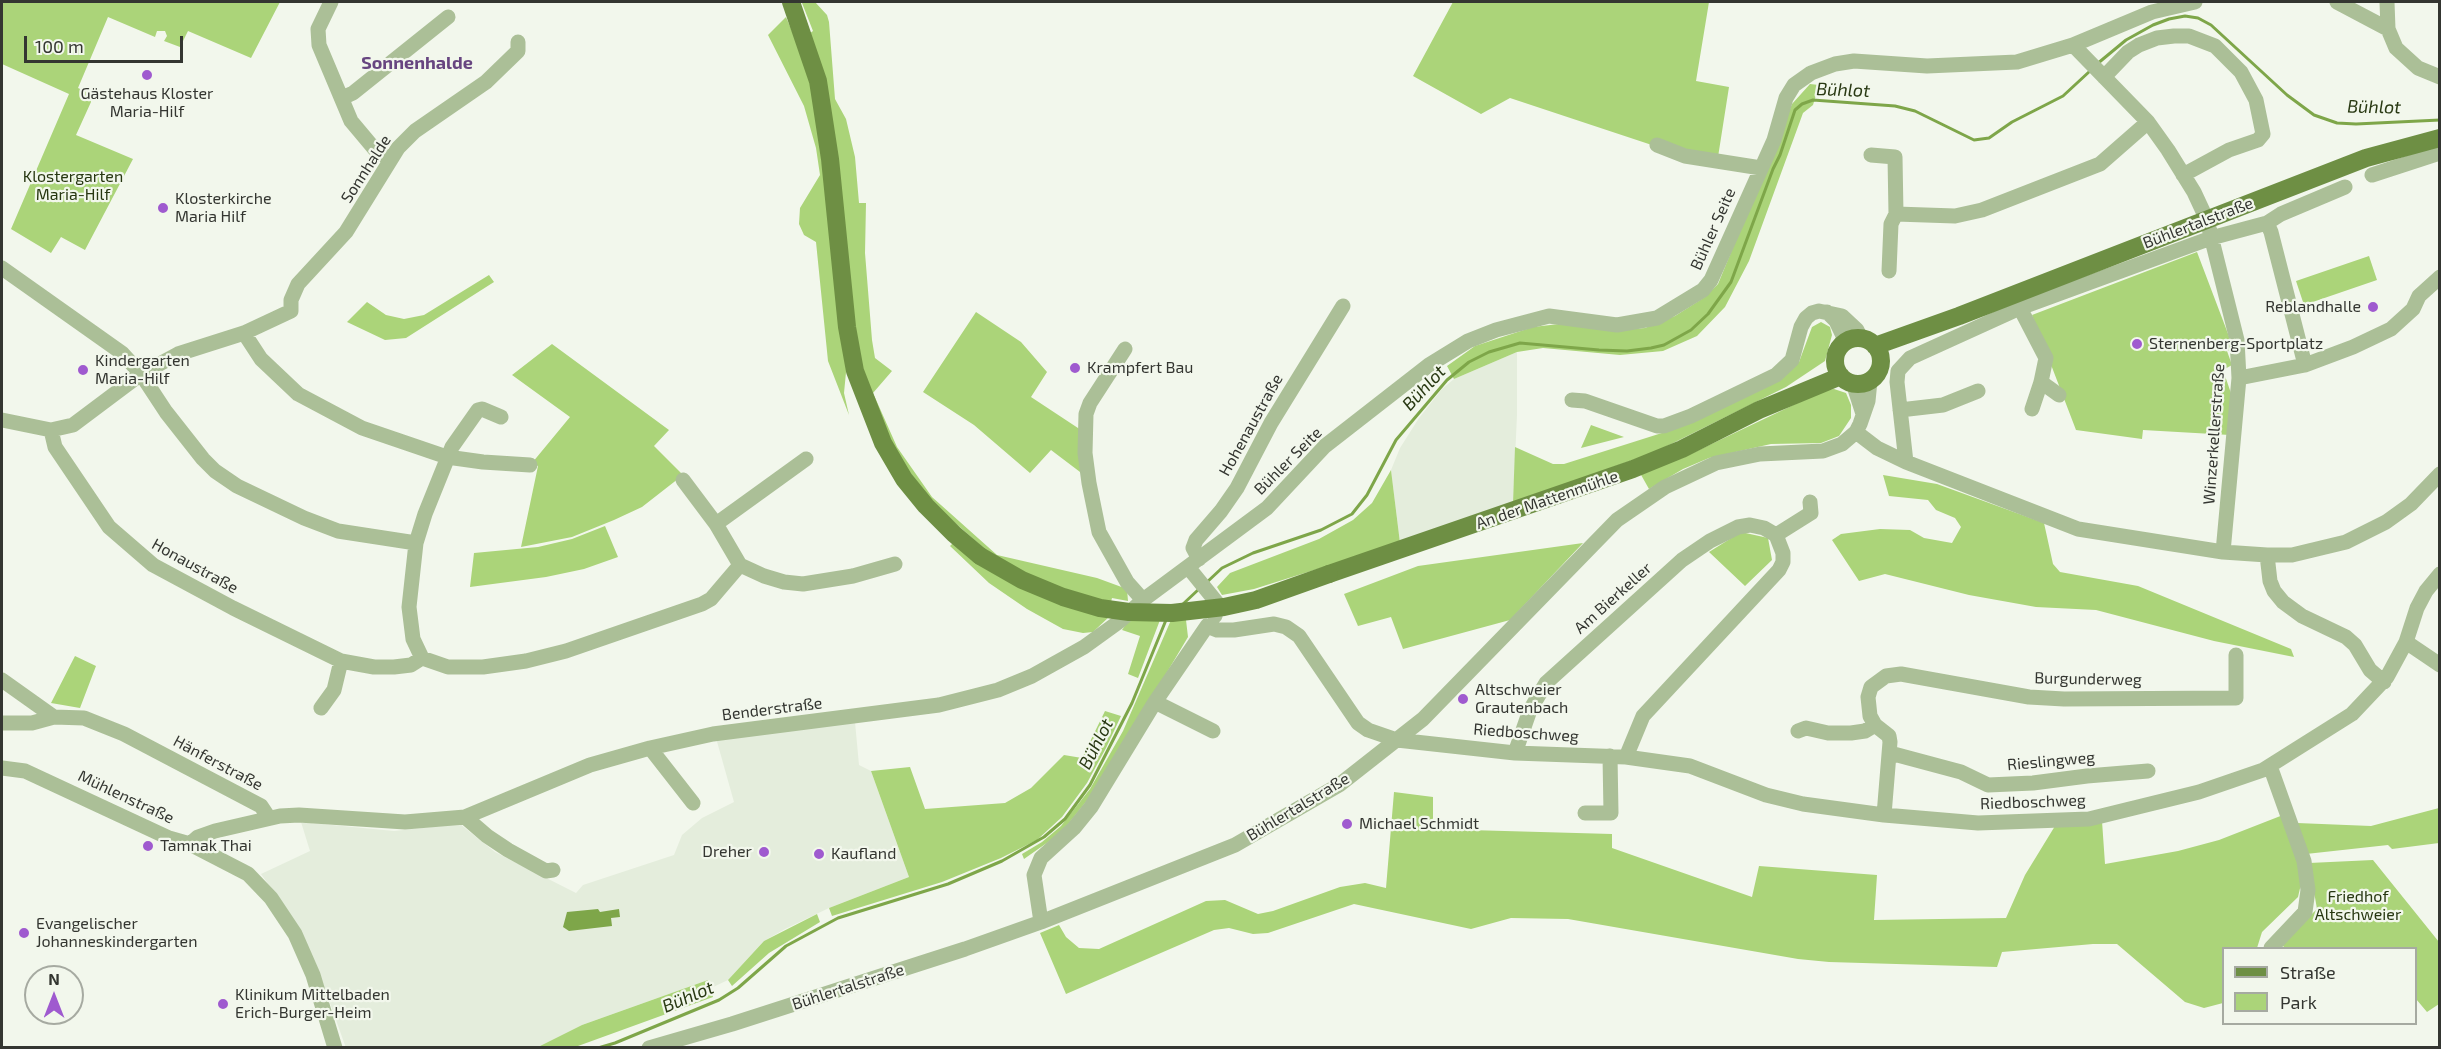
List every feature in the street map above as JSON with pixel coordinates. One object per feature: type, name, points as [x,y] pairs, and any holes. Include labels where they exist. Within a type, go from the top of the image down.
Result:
[{"type":"main road","name":"An der Mattenmühle","points":[[790,2],[806,40],[818,81],[825,124],[847,327],[855,371],[883,443],[904,479],[926,506],[954,534],[980,556],[1022,580],[1063,597],[1100,608],[1129,612],[1172,613],[1224,607],[1256,600],[1633,469],[1682,449],[1759,410],[1784,393],[1850,376]]},
{"type":"main road","name":"Bühlertalstraße","points":[[1866,346],[1959,316],[2367,158],[2439,138]]},
{"type":"main road","points":[[1866,346],[1876,375],[1850,376],[1836,356],[1866,346]]},
{"type":"street","points":[[331,2],[318,28],[317,38],[351,121],[377,152],[391,159]]},
{"type":"street","name":"Bühler Seite","points":[[1084,646],[1267,508],[1325,446],[1429,365],[1468,341],[1496,330],[1549,316],[1617,325],[1657,318],[1695,296],[1711,280],[1774,140],[1786,98],[1794,85],[1811,73],[1835,64],[1854,61],[1927,66],[2017,62],[2073,45],[2152,12],[2195,2]]},
{"type":"street","points":[[2337,2],[2388,29]]},
{"type":"street","points":[[2387,2],[2388,29],[2396,48],[2404,58],[2418,68],[2439,76]]},
{"type":"street","points":[[342,98],[353,93],[448,17]]},
{"type":"street","points":[[2097,70],[2139,45],[2157,38],[2189,36],[2215,46],[2241,72],[2256,100],[2263,134],[2258,140],[2229,150],[2183,175]]},
{"type":"street","name":"Sonnhalde","points":[[244,333],[291,311],[291,300],[298,284],[346,232],[398,148],[415,131],[486,82],[518,51],[518,42]]},
{"type":"street","name":"Winzerkellerstraße","points":[[2073,45],[2148,122],[2183,175],[2207,220],[2237,340],[2239,378],[2223,552]]},
{"type":"street","points":[[1896,214],[1955,216],[1982,210],[2100,164],[2148,122]]},
{"type":"street","points":[[1657,145],[1685,156],[1761,168]]},
{"type":"street","points":[[2372,175],[2439,153]]},
{"type":"street","points":[[1871,155],[1895,157],[1896,214],[1891,224],[1889,271]]},
{"type":"street","points":[[1906,462],[1897,382],[1898,371],[1903,363],[2020,308],[2211,238],[2267,223],[2281,214],[2345,187]]},
{"type":"street","points":[[2267,223],[2305,365]]},
{"type":"street","points":[[2,268],[122,353],[141,374],[166,412],[203,459],[215,471],[237,486],[304,518],[338,531],[416,543]]},
{"type":"street","points":[[2239,378],[2305,365],[2353,347],[2391,329],[2413,309],[2419,296],[2439,277]]},
{"type":"street","name":"Hohenaustraße","points":[[1193,563],[1193,548],[1196,540],[1237,488],[1271,423],[1343,306]]},
{"type":"street","points":[[2020,308],[2046,358],[2032,409]]},
{"type":"street","points":[[1572,400],[1585,401],[1657,426],[1674,424],[1776,375],[1792,360],[1806,318],[1812,314],[1836,313],[1849,320],[1866,346]]},
{"type":"street","points":[[2,420],[51,430],[73,425],[141,374],[177,354],[244,333],[261,358],[280,379],[298,394],[362,428],[447,457],[530,465]]},
{"type":"street","points":[[1125,349],[1090,403],[1086,414],[1085,453],[1099,531],[1127,582],[1143,600]]},
{"type":"street","points":[[1850,376],[1863,414],[1856,432],[1877,448],[1906,462],[2078,529],[2223,552],[2292,555],[2346,542],[2386,522],[2402,510],[2439,474]]},
{"type":"street","points":[[2041,382],[2059,395]]},
{"type":"street","points":[[1900,410],[1943,405],[1978,391]]},
{"type":"street","points":[[501,417],[482,409],[478,410],[452,447],[438,478],[416,543],[411,582],[410,623],[413,639],[422,658],[448,667],[483,667],[526,661],[566,651],[702,604],[711,599],[740,565]]},
{"type":"street","name":"Honaustraße","points":[[51,430],[55,447],[109,526],[139,555],[167,573],[341,661],[374,667],[394,667],[411,665],[422,658]]},
{"type":"street","name":"Bühlertalstraße","points":[[649,1047],[857,984],[1041,922],[1235,845],[1326,793],[1397,740],[1423,718],[1600,536],[1617,520],[1650,497],[1691,473],[1716,463],[1752,455],[1833,449],[1856,432]]},
{"type":"street","points":[[716,524],[806,459]]},
{"type":"street","points":[[683,480],[716,524],[740,565],[784,582],[803,584],[853,576],[895,564]]},
{"type":"street","points":[[1585,813],[1611,813],[1618,757],[1642,716],[1779,570],[1784,553],[1776,535],[1811,513],[1810,502]]},
{"type":"street","name":"Am Bierkeller","points":[[1515,753],[1530,710],[1546,683],[1682,560],[1710,541],[1738,527],[1750,525],[1764,528],[1776,535]]},
{"type":"street","points":[[2267,555],[2270,581],[2274,591],[2283,602],[2302,616],[2346,637],[2355,645],[2370,670],[2384,682]]},
{"type":"street","points":[[1041,922],[1034,875],[1041,858],[1074,828],[1092,807],[1155,702],[1211,620],[1218,604],[1203,586],[1193,563]]},
{"type":"street","name":"Riedboschweg","points":[[1211,620],[1218,630],[1274,624],[1286,627],[1299,636],[1358,723],[1368,730],[1397,740],[1515,753],[1618,757],[1690,766],[1775,798],[1884,815],[1978,823],[2089,819],[2199,792],[2270,766],[2352,714],[2384,682],[2406,642],[2417,608],[2439,574]]},
{"type":"street","points":[[2406,642],[2439,665]]},
{"type":"street","name":"Benderstraße","points":[[465,817],[590,765],[650,748],[723,733],[891,712],[970,699],[1032,676],[1084,646]]},
{"type":"street","name":"Burgunderweg","points":[[1884,815],[1890,753],[1889,736],[1875,725],[1868,706],[1871,687],[1878,681],[1894,674],[2029,696],[2064,699],[2236,698],[2236,655]]},
{"type":"street","points":[[321,708],[334,690],[341,661]]},
{"type":"street","points":[[2,680],[54,717]]},
{"type":"street","points":[[1155,702],[1213,731]]},
{"type":"street","name":"Hänferstraße","points":[[2,723],[32,723],[54,717],[84,718],[124,734],[261,806],[269,818]]},
{"type":"street","points":[[1423,718],[1430,733],[1440,745]]},
{"type":"street","points":[[1798,731],[1806,728],[1851,734],[1875,725]]},
{"type":"street","points":[[650,748],[693,803]]},
{"type":"street","name":"Rieslingweg","points":[[1890,753],[1961,772],[1988,785],[2033,783],[2148,771]]},
{"type":"street","points":[[2270,766],[2304,861],[2307,890],[2305,912],[2272,947]]},
{"type":"street","name":"Mühlenstraße","points":[[2,768],[26,771],[248,873],[271,898],[295,934],[313,975],[335,1047]]},
{"type":"street","points":[[189,844],[198,837],[215,831],[269,818],[299,815],[405,822],[465,817],[508,850],[546,871],[553,870]]},
{"type":"shaded area","points":[[1517,352],[1513,503],[1400,543],[1391,470],[1400,448],[1419,418],[1442,389],[1454,379]]},
{"type":"shaded area","points":[[855,722],[859,765],[871,771],[909,877],[829,908],[785,929],[764,941],[728,980],[711,988],[708,980],[582,1025],[538,1047],[346,1048],[316,964],[297,925],[261,874],[310,851],[301,822],[394,831],[460,824],[495,852],[576,893],[583,885],[674,855],[682,835],[702,818],[734,802],[716,738]]},
{"type":"shaded area","points":[[598,909],[600,912],[619,909],[620,917],[611,918],[612,926],[569,931],[563,927],[567,912]]},
{"type":"green space","name":"Klostergarten Maria-Hilf","points":[[2,2],[280,2],[251,58],[188,31],[180,47],[164,41],[167,36],[165,31],[157,31],[155,37],[108,17],[78,88],[94,95],[90,98],[91,102],[76,135],[133,159],[85,250],[61,237],[51,253],[11,229],[69,94],[2,64]]},
{"type":"green space","points":[[803,2],[815,2],[827,15],[829,22],[835,99],[846,119],[855,157],[859,203],[866,203],[865,253],[875,358],[892,371],[873,393],[897,447],[932,497],[997,555],[1097,578],[1127,589],[1128,601],[1112,598],[1111,602],[1053,586],[996,559],[936,506],[896,455],[860,363],[810,33],[813,31]]},
{"type":"green space","points":[[1453,2],[1709,2],[1696,81],[1729,87],[1718,157],[1685,156],[1510,98],[1481,114],[1413,76]]},
{"type":"green space","points":[[786,17],[811,76],[847,362],[844,393],[849,415],[828,361],[816,242],[804,235],[799,224],[800,208],[820,175],[816,148],[804,106],[768,35]]},
{"type":"green space","points":[[1810,84],[1819,85],[1813,105],[1803,113],[1749,261],[1725,307],[1697,336],[1663,351],[1620,355],[1543,348],[1517,352],[1454,379],[1447,366],[1475,346],[1533,327],[1559,324],[1621,330],[1645,328],[1675,316],[1705,297],[1718,284],[1792,104]]},
{"type":"green space","name":"Sternenberg-Sportplatz","points":[[2197,252],[2230,339],[2231,350],[2227,351],[2232,365],[2223,370],[2234,402],[2230,435],[2143,430],[2142,439],[2076,430],[2032,315]]},
{"type":"green space","points":[[2369,256],[2377,280],[2304,305],[2296,281]]},
{"type":"green space","points":[[489,275],[494,282],[406,338],[385,340],[347,322],[367,302],[386,315],[404,319],[424,315]]},
{"type":"green space","points":[[976,312],[1021,342],[1047,372],[1031,397],[1081,430],[1084,475],[1051,450],[1030,473],[974,425],[923,392]]},
{"type":"green space","points":[[1821,322],[1830,327],[1832,335],[1825,361],[1786,387],[1655,452],[1513,503],[1515,447],[1553,464],[1564,464],[1665,432],[1799,362],[1812,327]]},
{"type":"green space","points":[[552,344],[669,430],[654,446],[683,475],[642,507],[614,520],[572,537],[521,547],[538,466],[532,463],[570,417],[512,375]]},
{"type":"green space","points":[[1834,389],[1846,393],[1851,405],[1851,418],[1839,436],[1821,443],[1771,444],[1709,458],[1683,469],[1649,489],[1640,473],[1682,458],[1825,390]]},
{"type":"green space","points":[[1591,425],[1624,437],[1581,448]]},
{"type":"green space","points":[[1391,470],[1400,543],[1254,589],[1222,595],[1217,587],[1230,573],[1319,539],[1353,520],[1372,503]]},
{"type":"green space","points":[[1883,475],[1937,484],[2044,523],[2053,564],[2060,572],[2138,586],[2291,649],[2294,657],[2214,641],[2096,610],[2036,607],[1969,595],[1885,574],[1859,581],[1832,540],[1841,534],[1880,529],[1910,530],[1924,538],[1952,543],[1961,527],[1955,518],[1936,510],[1928,500],[1889,496]]},
{"type":"green space","points":[[605,526],[618,557],[584,569],[546,577],[470,587],[474,553],[538,547],[572,539]]},
{"type":"green space","points":[[1741,532],[1768,538],[1772,560],[1745,586],[1709,552]]},
{"type":"green space","points":[[953,543],[1110,616],[1093,632],[1083,633],[1063,629],[1027,609],[989,583],[950,546]]},
{"type":"green space","points":[[1583,543],[1510,620],[1403,649],[1391,617],[1358,626],[1344,594],[1418,566]]},
{"type":"green space","points":[[1130,619],[1160,620],[1138,678],[1128,674],[1140,636],[1122,630]]},
{"type":"green space","points":[[1171,620],[1186,620],[1188,637],[1101,783],[1061,833],[1024,859],[1022,854],[1042,842],[1061,826],[1090,789],[1123,731]]},
{"type":"green space","points":[[75,656],[96,666],[80,708],[51,703]]},
{"type":"green space","points":[[1105,711],[1121,716],[1106,748],[1087,783],[1062,817],[1037,840],[1001,858],[942,882],[832,916],[829,908],[909,877],[871,771],[910,767],[925,809],[1005,803],[1031,788],[1064,755],[1082,758]]},
{"type":"green space","points":[[1394,792],[1433,797],[1433,829],[1612,834],[1612,848],[1752,897],[1759,866],[1877,875],[1874,920],[2006,918],[2025,875],[2055,826],[2102,821],[2105,864],[2178,851],[2219,840],[2283,815],[2300,866],[2301,884],[2298,897],[2262,932],[2257,947],[2222,947],[2222,1003],[2204,1008],[2185,1002],[2117,944],[2002,952],[1997,967],[1829,962],[1798,959],[1568,919],[1511,918],[1471,929],[1354,904],[1268,933],[1253,934],[1229,928],[1214,930],[1066,994],[1040,933],[1059,925],[1066,937],[1079,948],[1099,949],[1206,901],[1225,900],[1258,914],[1273,911],[1340,887],[1365,883],[1386,888]]},
{"type":"green space","points":[[2439,808],[2439,843],[2392,849],[2388,845],[2306,854],[2297,823],[2371,826]]},
{"type":"green space","name":"Friedhof Altschweier","points":[[2373,860],[2439,942],[2439,1004],[2427,1012],[2417,1000],[2417,947],[2284,947],[2281,944],[2317,909],[2309,863]]},
{"type":"green space","points":[[817,914],[820,922],[769,953],[732,986],[728,980],[764,941]]},
{"type":"green space","points":[[708,980],[713,997],[578,1046],[538,1047],[582,1025]]},
{"type":"waterway","name":"Bühlot","points":[[2097,64],[2126,40],[2153,25],[2185,16],[2198,18],[2211,25],[2287,95],[2314,115],[2337,123],[2356,124],[2440,120]]},
{"type":"waterway","name":"Bühlot","points":[[1206,583],[1222,568],[1253,553],[1321,530],[1352,514],[1367,495],[1396,440],[1447,380],[1469,362],[1489,352],[1520,343],[1599,350],[1627,351],[1651,348],[1664,345],[1691,330],[1708,314],[1731,282],[1795,110],[1802,104],[1813,100],[1895,106],[1915,111],[1974,140],[1989,138],[2012,122],[2063,96],[2090,71]]},
{"type":"waterway","name":"Bühlot","points":[[1182,605],[1199,589]]},
{"type":"waterway","name":"Bühlot","points":[[598,1048],[719,1000],[738,988],[786,946],[838,918],[948,884],[1002,861],[1044,837],[1065,819],[1090,785],[1132,703],[1166,620]]},
{"type":"place","name":"Gästehaus Kloster Maria-Hilf","points":[[147,75]]},
{"type":"place","name":"Klosterkirche Maria Hilf","points":[[163,208]]},
{"type":"place","name":"Reblandhalle","points":[[2373,307]]},
{"type":"place","name":"Sternenberg-Sportplatz","points":[[2137,344]]},
{"type":"place","name":"Krampfert Bau","points":[[1075,368]]},
{"type":"place","name":"Kindergarten Maria-Hilf","points":[[83,370]]},
{"type":"place","name":"Altschweier Grautenbach","points":[[1463,699]]},
{"type":"place","name":"Michael Schmidt","points":[[1347,824]]},
{"type":"place","name":"Tamnak Thai","points":[[148,846]]},
{"type":"place","name":"Dreher","points":[[764,852]]},
{"type":"place","name":"Kaufland","points":[[819,854]]},
{"type":"place","name":"Evangelischer Johanneskindergarten","points":[[24,933]]},
{"type":"place","name":"Klinikum Mittelbaden Erich-Burger-Heim","points":[[223,1004]]},
{"type":"district","name":"Sonnenhalde","points":[[417,63]]}]
